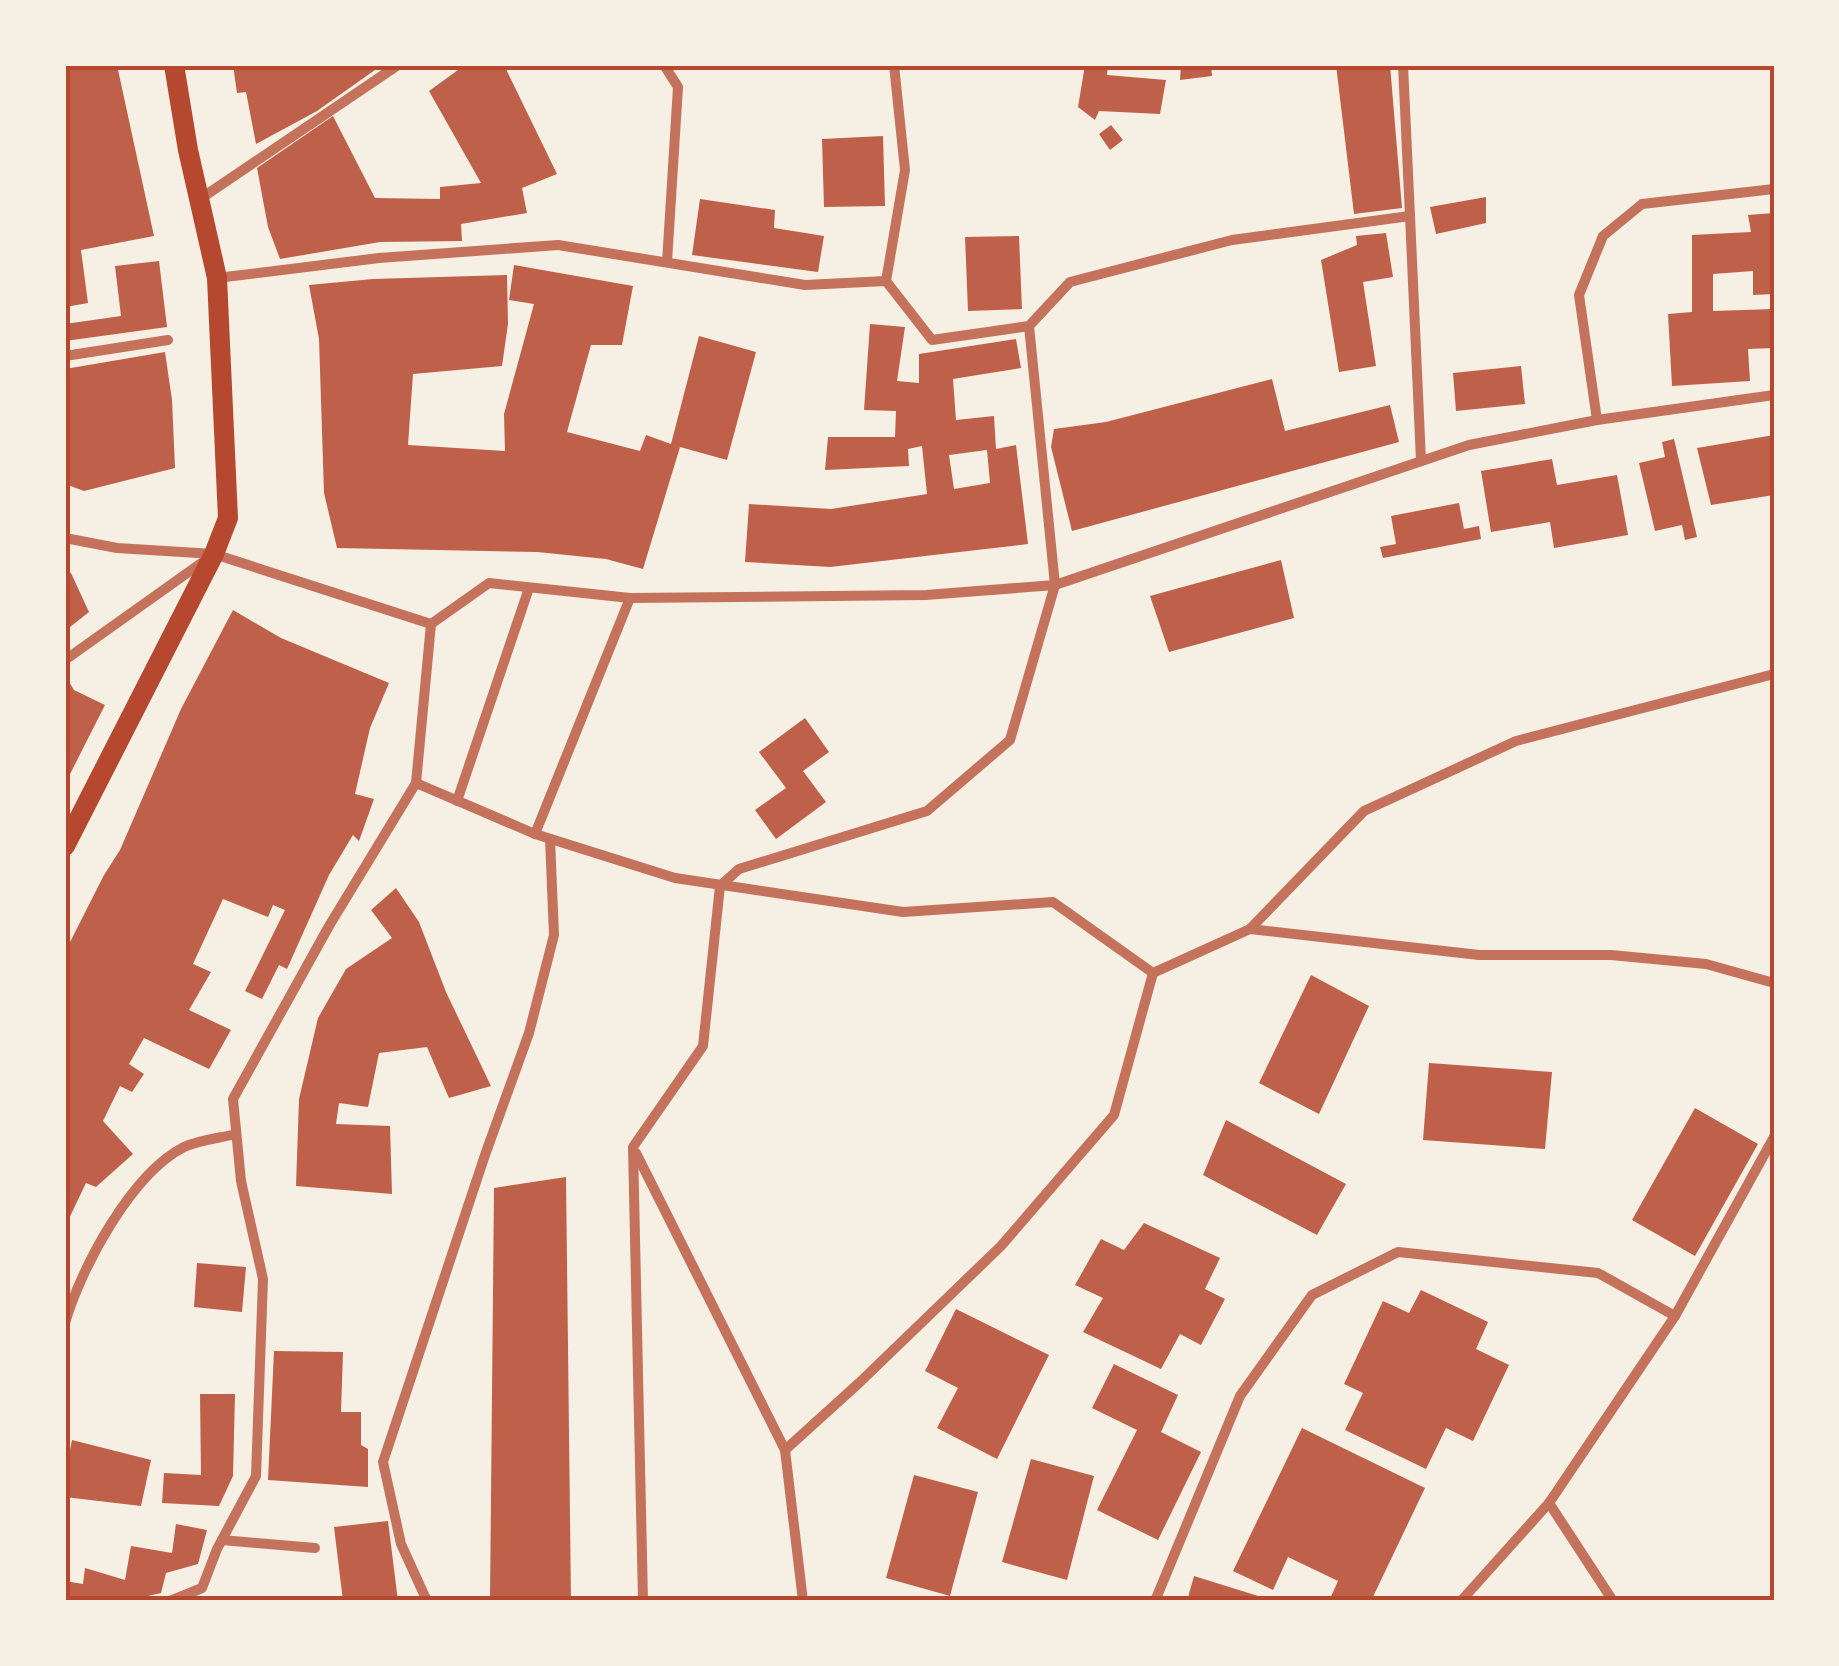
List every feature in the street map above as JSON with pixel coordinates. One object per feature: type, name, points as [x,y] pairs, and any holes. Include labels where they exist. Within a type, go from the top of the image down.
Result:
[{"type":"main road","points":[[65,846],[214,554],[228,518],[217,278],[174,65]]},
{"type":"street","points":[[200,199],[398,65]]},
{"type":"street","points":[[664,65],[678,87],[666,262]]},
{"type":"street","points":[[894,65],[905,170],[886,281],[932,340],[1030,326],[1070,282],[1232,240],[1410,216]]},
{"type":"street","points":[[1403,65],[1421,461]]},
{"type":"street","points":[[1597,420],[1579,295],[1603,236],[1642,204],[1774,189]]},
{"type":"street","points":[[217,278],[379,258],[558,245],[805,286],[886,281]]},
{"type":"street","points":[[643,1601],[633,1147],[703,1046],[720,886],[740,869],[927,811],[1010,740],[1055,585],[1030,326]]},
{"type":"street","points":[[65,356],[168,340]]},
{"type":"street","points":[[170,1601],[202,1588],[256,1476],[263,1279],[242,1181],[233,1100],[329,926],[416,783],[431,624],[489,583],[630,598],[926,594],[1055,585],[1469,445],[1597,420],[1774,395]]},
{"type":"street","points":[[65,538],[117,548],[214,554],[431,624]]},
{"type":"street","points":[[65,660],[214,554]]},
{"type":"street","points":[[458,801],[529,588]]},
{"type":"street","points":[[535,834],[630,598]]},
{"type":"street","points":[[1153,972],[1250,929],[1364,811],[1516,741],[1774,674]]},
{"type":"street","points":[[416,783],[550,840],[675,878],[902,912],[1054,902],[1153,972]]},
{"type":"street","points":[[427,1601],[401,1544],[383,1462],[485,1154],[530,1033],[554,935],[550,840]]},
{"type":"street","points":[[1250,929],[1479,954],[1611,954],[1706,964],[1774,984]]},
{"type":"street","points":[[784,1450],[1001,1246],[1114,1115],[1153,972]]},
{"type":"street","points":[[65,1323],[75,1288],[134,1188],[184,1148],[236,1134]]},
{"type":"street","points":[[1460,1601],[1549,1504],[1674,1316],[1774,1137]]},
{"type":"street","points":[[633,1147],[784,1450],[803,1601]]},
{"type":"street","points":[[1156,1601],[1240,1396],[1312,1295],[1398,1252],[1598,1273],[1674,1316]]},
{"type":"street","points":[[1549,1504],[1613,1601]]},
{"type":"street","points":[[222,1540],[315,1548]]},
{"type":"building","points":[[65,65],[117,65],[154,236],[81,250],[88,303],[65,307]]},
{"type":"building","points":[[233,65],[382,65],[317,111],[256,144],[246,92],[237,93]]},
{"type":"building","points":[[465,65],[504,65],[557,174],[522,188],[527,213],[461,224],[462,241],[380,242],[280,259],[268,227],[257,168],[333,116],[375,198],[440,199],[440,187],[481,183],[429,91]]},
{"type":"building","points":[[1085,65],[1108,65],[1107,75],[1166,80],[1160,114],[1099,111],[1095,120],[1078,107]]},
{"type":"building","points":[[1181,65],[1211,65],[1212,76],[1180,80]]},
{"type":"building","points":[[1336,65],[1390,65],[1402,208],[1354,214]]},
{"type":"building","points":[[1111,125],[1123,140],[1110,150],[1099,134]]},
{"type":"building","points":[[883,136],[885,206],[824,207],[822,139]]},
{"type":"building","points":[[1486,197],[1486,223],[1436,234],[1430,207]]},
{"type":"building","points":[[700,199],[775,210],[774,228],[824,236],[818,272],[692,255]]},
{"type":"building","points":[[1774,213],[1774,294],[1753,295],[1753,271],[1713,274],[1713,311],[1774,309],[1774,348],[1748,349],[1750,381],[1672,386],[1668,314],[1692,312],[1692,235],[1751,232],[1748,215]]},
{"type":"building","points":[[1386,233],[1393,277],[1363,282],[1376,366],[1339,372],[1321,260],[1357,245],[1356,236]]},
{"type":"building","points":[[1019,236],[1022,309],[968,311],[965,237]]},
{"type":"building","points":[[159,261],[167,327],[65,341],[65,324],[121,316],[115,266]]},
{"type":"building","points":[[514,265],[633,286],[622,345],[591,345],[567,432],[640,451],[646,435],[671,444],[699,336],[756,352],[727,460],[680,447],[643,569],[606,559],[537,552],[337,548],[324,493],[319,339],[309,285],[507,275],[508,324],[502,366],[413,374],[408,445],[505,451],[504,414],[534,304],[509,300]]},
{"type":"building","points":[[870,324],[905,327],[897,381],[919,383],[919,354],[1016,339],[1021,368],[953,379],[956,420],[994,416],[996,449],[1016,445],[1028,544],[830,567],[745,562],[749,504],[831,509],[927,494],[922,446],[908,449],[909,466],[825,470],[828,437],[895,437],[896,411],[864,410]],"holes":[[[987,450],[990,483],[954,489],[949,455]]]},
{"type":"building","points":[[165,352],[175,468],[84,491],[65,484],[65,369]]},
{"type":"building","points":[[1521,366],[1525,404],[1456,411],[1453,373]]},
{"type":"building","points":[[1272,379],[1285,431],[1390,405],[1399,442],[1072,531],[1051,447],[1054,429],[1106,422]]},
{"type":"building","points":[[1774,435],[1774,495],[1711,505],[1697,448]]},
{"type":"building","points":[[1674,439],[1697,537],[1685,540],[1682,525],[1655,531],[1639,463],[1665,457],[1662,442]]},
{"type":"building","points":[[1552,459],[1557,485],[1617,475],[1628,535],[1554,548],[1550,522],[1491,532],[1481,471]]},
{"type":"building","points":[[1459,503],[1464,529],[1479,526],[1481,539],[1383,558],[1380,547],[1396,544],[1391,516]]},
{"type":"building","points":[[1281,560],[1294,618],[1169,652],[1150,596]]},
{"type":"building","points":[[65,571],[71,573],[89,612],[65,631]]},
{"type":"building","points":[[233,610],[281,638],[389,683],[370,728],[355,794],[374,799],[359,841],[353,835],[329,875],[287,969],[279,965],[262,999],[245,991],[285,910],[273,905],[268,917],[223,899],[193,964],[211,972],[189,1010],[231,1030],[209,1069],[144,1038],[129,1064],[144,1074],[132,1092],[120,1086],[103,1121],[133,1154],[96,1187],[86,1183],[65,1227],[65,952],[120,850],[181,709]]},
{"type":"building","points":[[65,675],[74,690],[105,705],[65,784]]},
{"type":"building","points":[[805,718],[829,752],[803,771],[826,802],[776,839],[755,810],[786,788],[759,752]]},
{"type":"building","points":[[396,888],[419,922],[446,992],[491,1086],[449,1098],[427,1047],[379,1053],[368,1107],[339,1103],[336,1124],[390,1126],[392,1194],[296,1186],[299,1099],[318,1018],[346,969],[392,938],[371,910]]},
{"type":"building","points":[[1311,975],[1369,1006],[1319,1114],[1259,1083]]},
{"type":"building","points":[[1429,1063],[1552,1072],[1545,1149],[1423,1140]]},
{"type":"building","points":[[1695,1108],[1758,1144],[1695,1256],[1632,1220]]},
{"type":"building","points":[[1226,1120],[1346,1184],[1317,1235],[1203,1175]]},
{"type":"building","points":[[566,1177],[571,1601],[490,1601],[494,1188]]},
{"type":"building","points":[[1144,1223],[1220,1258],[1205,1289],[1225,1299],[1201,1345],[1180,1334],[1161,1369],[1083,1332],[1103,1298],[1075,1285],[1101,1239],[1124,1250]]},
{"type":"building","points":[[197,1263],[246,1267],[242,1312],[194,1307]]},
{"type":"building","points":[[1421,1290],[1488,1322],[1476,1349],[1509,1365],[1473,1441],[1446,1428],[1426,1469],[1345,1430],[1363,1393],[1344,1384],[1383,1301],[1409,1313]]},
{"type":"building","points":[[956,1309],[1049,1355],[997,1459],[937,1428],[958,1388],[925,1371]]},
{"type":"building","points":[[274,1351],[343,1352],[341,1412],[361,1412],[361,1445],[368,1449],[368,1487],[268,1480]]},
{"type":"building","points":[[1114,1364],[1178,1395],[1161,1432],[1201,1452],[1158,1540],[1097,1510],[1137,1430],[1092,1408]]},
{"type":"building","points":[[200,1394],[235,1394],[233,1476],[219,1506],[162,1503],[164,1473],[201,1475]]},
{"type":"building","points":[[1302,1428],[1425,1488],[1371,1601],[1329,1601],[1338,1581],[1288,1557],[1273,1590],[1233,1571]]},
{"type":"building","points":[[72,1440],[151,1460],[141,1506],[65,1497]]},
{"type":"building","points":[[1031,1459],[1094,1476],[1067,1580],[1002,1562]]},
{"type":"building","points":[[914,1475],[978,1492],[950,1596],[886,1578]]},
{"type":"building","points":[[388,1521],[398,1601],[343,1601],[334,1527]]},
{"type":"building","points":[[176,1524],[207,1530],[198,1564],[166,1573],[161,1593],[126,1601],[65,1601],[65,1581],[83,1584],[85,1568],[125,1580],[131,1546],[172,1553]]},
{"type":"building","points":[[1194,1576],[1271,1600],[1187,1601]]}]
